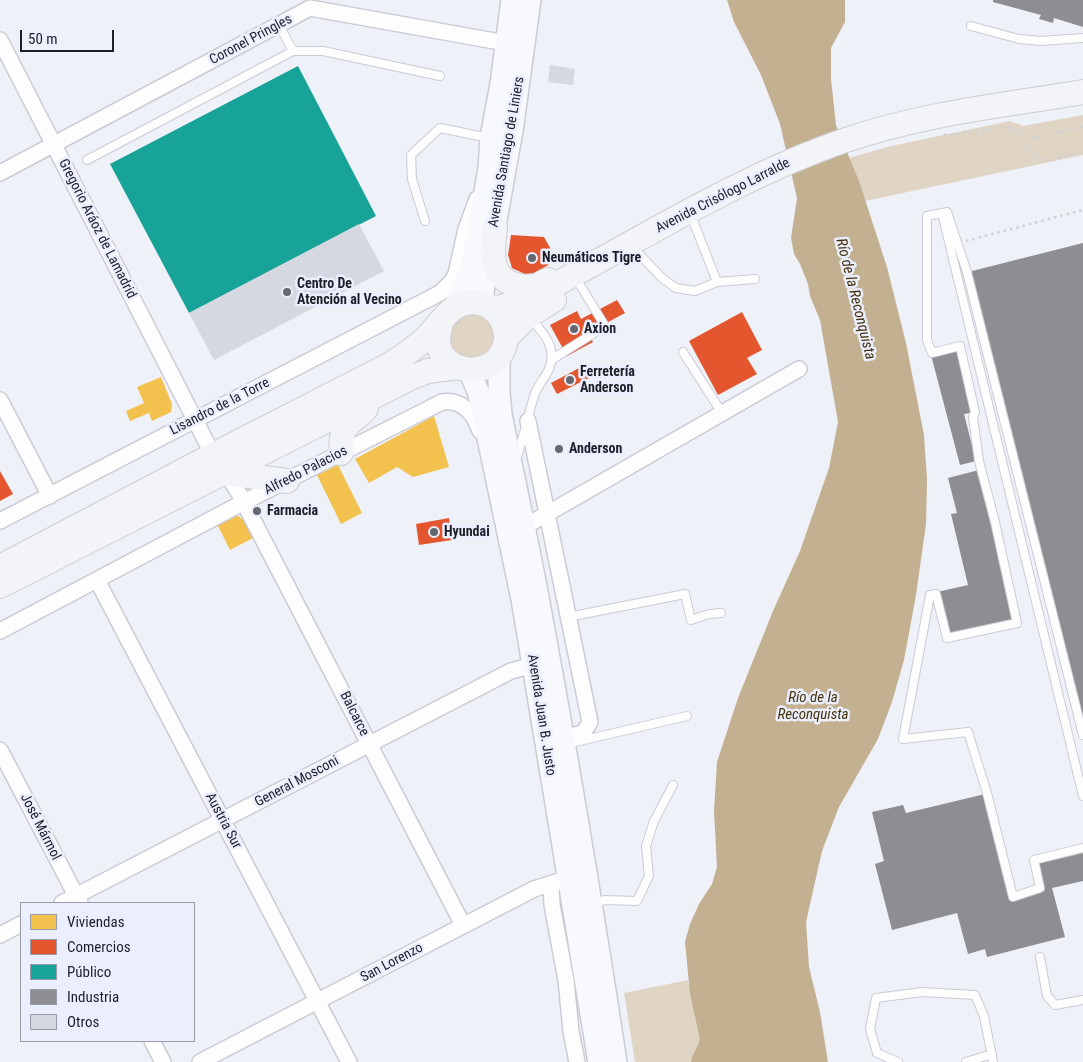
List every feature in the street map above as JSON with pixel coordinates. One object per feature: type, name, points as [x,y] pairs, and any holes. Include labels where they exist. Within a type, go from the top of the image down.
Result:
[{"type":"main road","name":"Avenida Santiago de Liniers","points":[[487,306],[486,262],[495,226],[514,122],[515,45],[512,0]]},
{"type":"main road","name":"Avenida Santiago de Liniers","points":[[445,308],[470,276],[489,168],[490,138],[502,84],[530,0]]},
{"type":"main road","name":"Avenida Crisólogo Larralde","points":[[935,124],[1083,92]]},
{"type":"main road","name":"Avenida Crisólogo Larralde","points":[[503,347],[528,316],[576,280],[712,206],[754,177],[847,140],[876,131],[1083,106]]},
{"type":"main road","name":"Avenida Crisólogo Larralde","points":[[487,306],[522,302],[638,254],[694,223],[712,206]]},
{"type":"main road","points":[[495,226],[494,264],[499,275],[505,280],[514,285],[531,287],[549,280],[576,280]]},
{"type":"main road","points":[[0,567],[220,464],[428,372],[482,369],[503,347],[503,321],[487,306],[467,302],[445,308],[412,350],[391,364],[220,464],[0,586]]},
{"type":"main road","points":[[445,308],[438,342],[442,352],[449,361],[463,369]]},
{"type":"main road","name":"Avenida Juan B. Justo","points":[[503,347],[498,393],[515,421],[505,474],[522,600],[599,1062]]},
{"type":"main road","name":"Avenida Juan B. Justo","points":[[463,369],[478,391],[524,527],[564,742],[569,878]]},
{"type":"main road","points":[[341,453],[342,432],[345,425],[364,412],[370,398]]},
{"type":"main road","points":[[220,464],[287,482]]},
{"type":"main road","points":[[569,878],[591,903],[616,1062]]},
{"type":"street","name":"Coronel Pringles","points":[[0,173],[279,25],[308,4],[515,45]]},
{"type":"street","name":"Gregorio Aráoz de Lamadrid","points":[[0,40],[194,419],[220,464]]},
{"type":"street","name":"Lisandro de la Torre","points":[[0,521],[194,419],[445,308]]},
{"type":"street","points":[[524,527],[799,369]]},
{"type":"street","points":[[0,400],[50,496]]},
{"type":"street","name":"Alfredo Palacios","points":[[0,631],[244,502],[287,482],[442,402],[448,401],[459,404],[470,411],[505,474]]},
{"type":"street","points":[[515,421],[547,514],[590,722],[584,732],[564,742]]},
{"type":"street","name":"Balcarce","points":[[220,464],[244,502],[463,925]]},
{"type":"street","name":"Austria Sur","points":[[97,580],[349,1062]]},
{"type":"street","name":"General Mosconi","points":[[78,900],[369,744],[511,671],[533,665]]},
{"type":"street","name":"José Mármol","points":[[0,750],[78,900]]},
{"type":"street","points":[[569,878],[552,905],[566,980],[577,1062]]},
{"type":"street","name":"San Lorenzo","points":[[200,1062],[534,889],[569,878]]},
{"type":"street","points":[[0,935],[20,925]]},
{"type":"street","points":[[153,1042],[163,1062]]},
{"type":"lane","points":[[279,25],[293,51]]},
{"type":"lane","points":[[970,26],[1019,39],[1042,41],[1083,38]]},
{"type":"lane","points":[[87,160],[293,51],[323,51],[440,76]]},
{"type":"lane","points":[[425,221],[412,180],[411,155],[440,128],[490,138]]},
{"type":"lane","points":[[942,212],[1083,796]]},
{"type":"lane","points":[[1083,735],[968,272],[947,212],[927,216],[927,340],[932,352],[960,346],[975,412],[973,417],[979,461],[995,522],[1017,623],[947,638],[936,594],[930,595],[903,739],[968,732],[986,793],[1012,897],[1040,888],[1034,860],[1083,848]]},
{"type":"lane","points":[[694,223],[717,282]]},
{"type":"lane","points":[[638,254],[662,278],[676,288],[695,291],[717,282],[755,279]]},
{"type":"lane","points":[[551,360],[605,326],[576,280]]},
{"type":"lane","points":[[515,421],[535,393],[549,368],[551,360],[547,336],[528,316]]},
{"type":"lane","points":[[684,352],[722,413]]},
{"type":"lane","points":[[568,616],[685,594],[690,620],[709,614],[721,613]]},
{"type":"lane","points":[[564,742],[687,716]]},
{"type":"lane","points":[[591,903],[606,900],[636,901],[649,876],[646,846],[654,821],[673,785]]},
{"type":"lane","points":[[1040,956],[1047,996],[1054,1005],[1083,1000]]},
{"type":"lane","points":[[898,1062],[877,1053],[870,1029],[876,998],[922,992],[975,995],[984,1016],[992,1058],[966,1062]]},
{"type":"path","points":[[935,124],[948,136],[1005,127],[1034,138]]},
{"type":"path","points":[[1083,126],[1034,138],[1030,142],[1028,149],[1032,156],[1039,160],[1083,152]]},
{"type":"path","points":[[958,243],[1083,210]]},
{"type":"shaded area","points":[[1083,115],[1083,155],[865,201],[849,158],[891,146],[1010,121],[1023,126]]},
{"type":"shaded area","points":[[486,312],[500,335],[488,359],[453,358],[446,324],[451,316]]},
{"type":"shaded area","points":[[688,980],[701,1039],[691,1062],[635,1062],[624,993]]},
{"type":"water","name":"Río de la Reconquista","points":[[727,0],[845,0],[845,22],[831,48],[831,79],[836,125],[859,181],[887,267],[906,343],[924,435],[927,479],[926,524],[904,660],[892,702],[878,739],[839,807],[822,851],[806,922],[809,967],[820,1012],[828,1062],[691,1062],[700,1039],[690,994],[685,942],[690,924],[699,904],[712,884],[717,867],[714,811],[717,762],[738,698],[773,611],[800,551],[829,468],[838,422],[820,320],[810,296],[808,284],[794,254],[791,238],[797,198],[780,124],[761,75],[734,22]]},
{"type":"building: Viviendas","points":[[161,377],[172,404],[171,412],[152,421],[149,413],[130,421],[126,411],[144,403],[137,387]]},
{"type":"building: Viviendas","points":[[434,416],[449,467],[413,477],[397,467],[369,483],[355,459]]},
{"type":"building: Viviendas","points":[[338,465],[362,513],[341,524],[317,475]]},
{"type":"building: Viviendas","points":[[234,513],[245,521],[253,538],[230,550],[216,522]]},
{"type":"building: Comercios","name":"Neumáticos Tigre","points":[[511,235],[544,237],[557,260],[529,276],[512,268],[508,255]]},
{"type":"building: Comercios","name":"Axion","points":[[617,300],[625,313],[588,333],[593,342],[567,356],[550,325],[577,311],[581,319]]},
{"type":"building: Comercios","points":[[742,312],[762,350],[747,358],[757,374],[718,395],[689,341]]},
{"type":"building: Comercios","name":"Ferretería Anderson","points":[[583,366],[589,378],[557,394],[551,383]]},
{"type":"building: Comercios","points":[[0,471],[13,494],[0,501]]},
{"type":"building: Comercios","name":"Hyundai","points":[[449,518],[452,540],[419,545],[416,524]]},
{"type":"building: Público","points":[[298,66],[376,216],[189,313],[110,164]]},
{"type":"building: Industria","points":[[993,0],[1083,0],[1083,27],[1054,18],[1053,23],[1039,19],[1041,15],[993,2]]},
{"type":"building: Industria","points":[[1083,243],[1083,726],[968,272]]},
{"type":"building: Industria","points":[[958,348],[975,412],[964,414],[976,461],[960,465],[931,355]]},
{"type":"building: Industria","points":[[979,470],[1015,620],[948,636],[937,592],[968,585],[951,514],[957,513],[948,478]]},
{"type":"building: Industria","points":[[985,794],[1012,899],[1043,890],[1036,862],[1083,850],[1083,881],[1052,888],[1065,937],[987,957],[985,949],[968,954],[957,913],[892,930],[875,864],[884,861],[872,812],[903,805],[906,813]]},
{"type":"building: Otros","points":[[550,65],[575,69],[573,85],[548,82]]},
{"type":"building: Otros","name":"Centro De Atención al Vecino","points":[[359,224],[384,271],[214,360],[189,313]]},
{"type":"place","name":"Neumáticos Tigre","points":[[532,258]]},
{"type":"place","name":"Centro De Atención al Vecino","points":[[287,292]]},
{"type":"place","name":"Axion","points":[[574,329]]},
{"type":"place","name":"Ferretería Anderson","points":[[570,380]]},
{"type":"place","name":"Anderson","points":[[559,449]]},
{"type":"place","name":"Farmacia","points":[[257,511]]},
{"type":"place","name":"Hyundai","points":[[434,532]]}]
